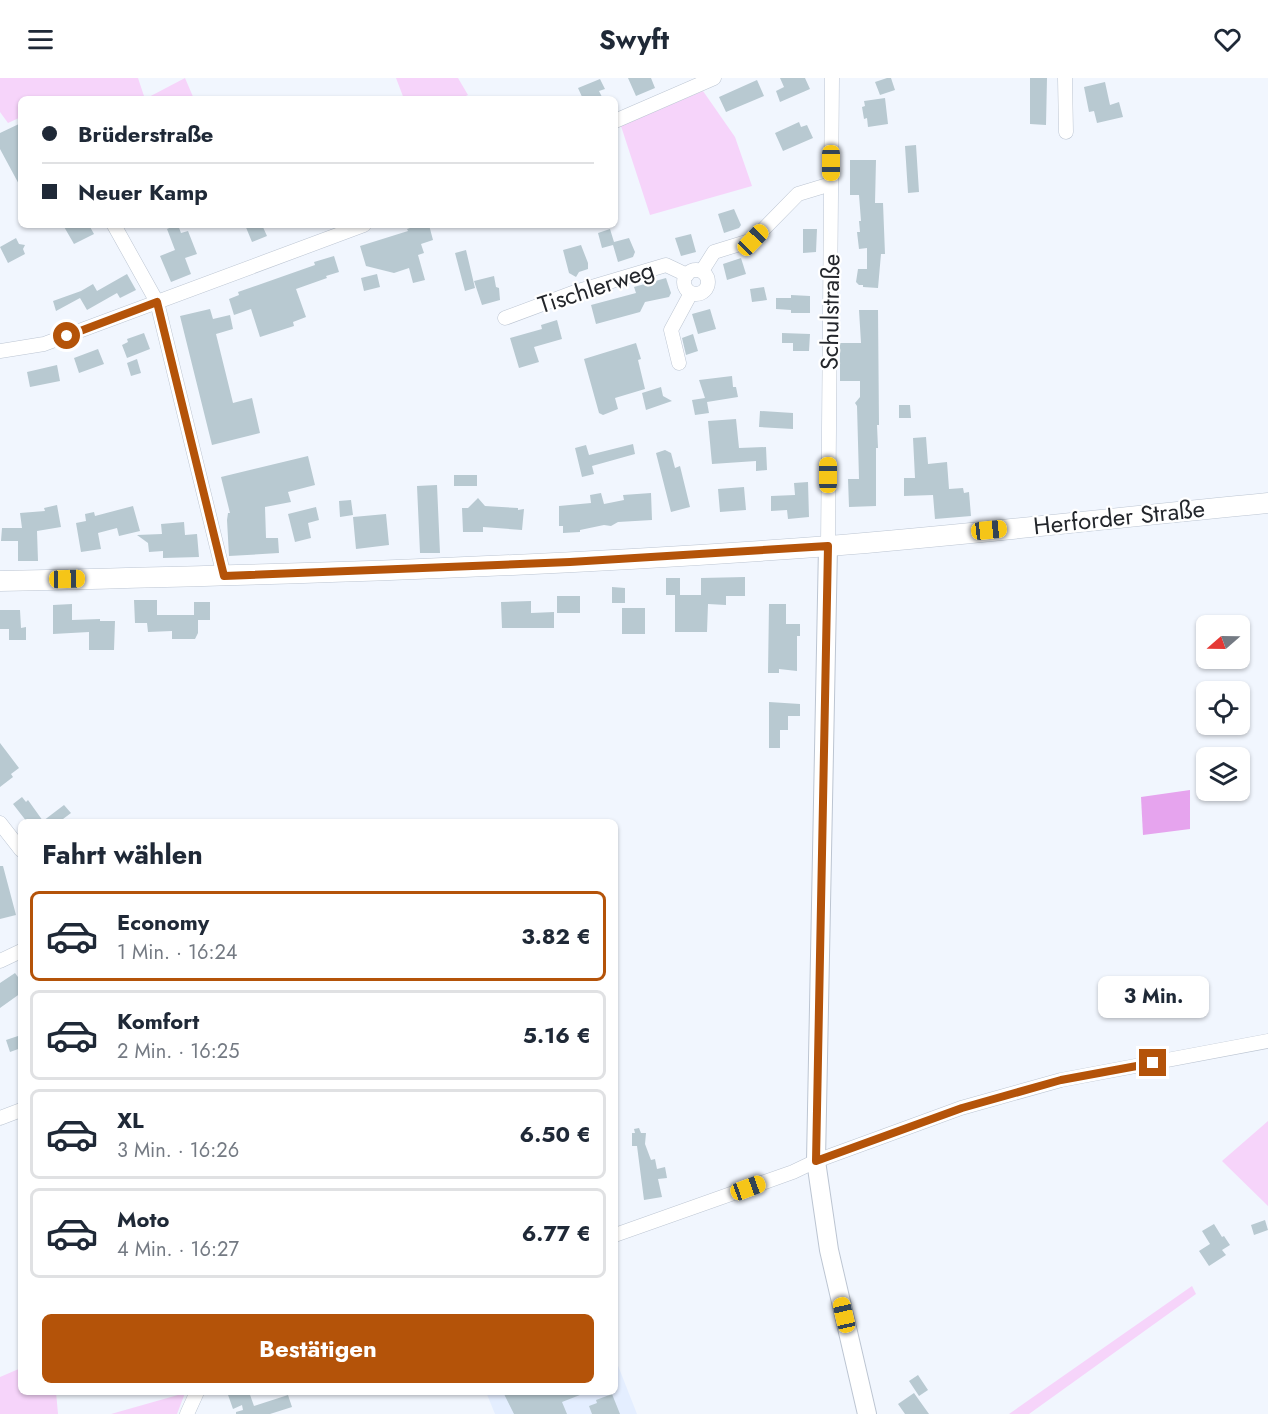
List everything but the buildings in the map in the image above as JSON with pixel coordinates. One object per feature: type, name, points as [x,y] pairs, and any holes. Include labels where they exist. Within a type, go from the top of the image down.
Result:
[{"type":"main road","name":"Herforder Straße","points":[[0,581],[224,576],[570,562],[828,546],[1268,503]]},
{"type":"street","points":[[618,120],[714,78]]},
{"type":"street","name":"Schulstraße","points":[[828,546],[832,78]]},
{"type":"street","points":[[1065,78],[1066,132]]},
{"type":"street","points":[[702,272],[714,252],[753,240],[798,194],[831,184]]},
{"type":"street","points":[[116,228],[157,302],[224,576]]},
{"type":"street","points":[[0,351],[44,344],[356,228]]},
{"type":"street","name":"Tischlerweg","points":[[505,318],[575,292],[666,265],[687,275]]},
{"type":"street","points":[[693,270],[702,272],[708,280],[706,290],[702,293],[691,293],[685,285],[687,275],[693,270]]},
{"type":"street","name":"Tischlerweg","points":[[679,363],[671,330],[691,293]]},
{"type":"street","points":[[828,546],[816,1161],[829,1250],[867,1414]]},
{"type":"street","points":[[0,823],[18,846]]},
{"type":"street","points":[[0,961],[18,952]]},
{"type":"street","points":[[618,1234],[962,1108],[1061,1080],[1268,1041]]},
{"type":"street","points":[[0,1118],[18,1111]]},
{"type":"street","points":[[187,1414],[196,1395]]},
{"type":"shaded area","points":[[0,78],[138,78],[144,96],[18,96],[18,118],[8,123],[0,112]]},
{"type":"shaded area","points":[[185,78],[193,96],[151,96]]},
{"type":"shaded area","points":[[396,78],[458,78],[468,95],[466,96],[403,96]]},
{"type":"shaded area","points":[[703,91],[735,137],[752,186],[650,215],[621,126]]},
{"type":"shaded area","points":[[1190,790],[1190,829],[1143,835],[1141,797]]},
{"type":"shaded area","points":[[1268,1121],[1268,1206],[1222,1161]]},
{"type":"shaded area","points":[[1192,1286],[1196,1294],[1029,1414],[1009,1414]]},
{"type":"shaded area","points":[[618,1366],[637,1414],[495,1414],[487,1395],[618,1395]]},
{"type":"shaded area","points":[[18,1369],[18,1395],[56,1395],[58,1414],[0,1414],[0,1377]]},
{"type":"shaded area","points":[[178,1395],[184,1395],[177,1414],[111,1414]]},
{"type":"route","points":[[67,336],[157,302],[224,576],[570,562],[828,546],[816,1161],[962,1108],[1061,1080],[1153,1063]]}]
